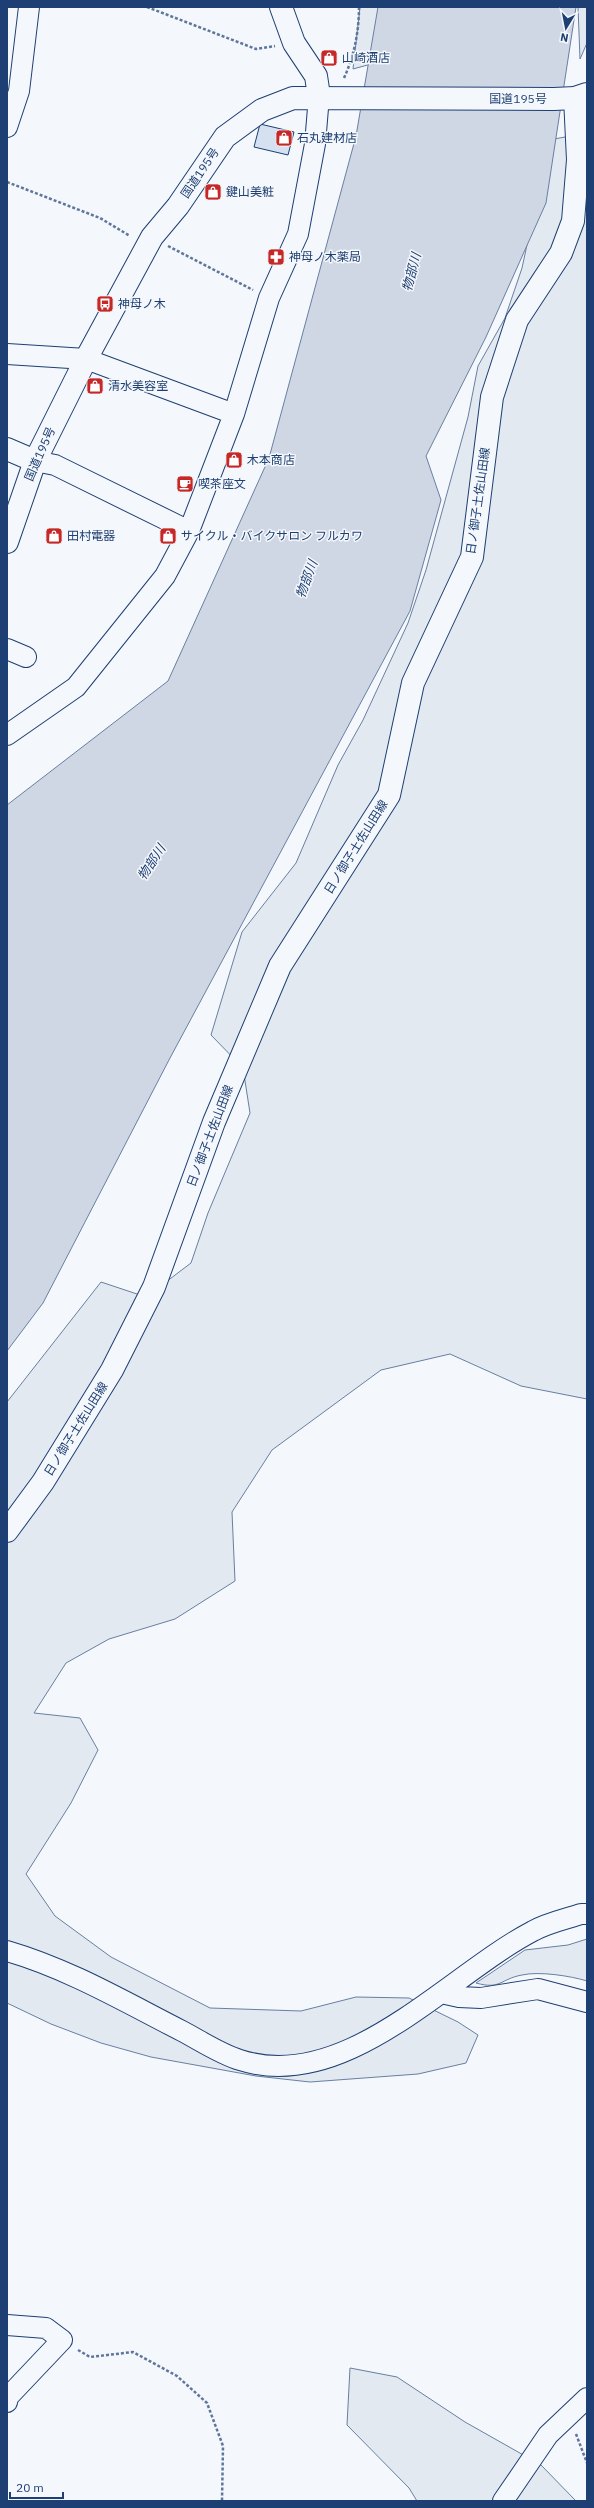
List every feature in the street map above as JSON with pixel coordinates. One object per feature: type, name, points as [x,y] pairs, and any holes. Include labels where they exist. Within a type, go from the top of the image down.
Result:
[{"type":"main road","points":[[281,7],[294,43],[316,76],[320,96]]},
{"type":"main road","name":"国道195号","points":[[7,542],[35,460],[86,359],[150,242],[178,206],[225,137],[262,110],[293,98],[320,96],[342,98],[554,99],[583,93]]},
{"type":"main road","name":"日ノ御子土佐山田線","points":[[7,1531],[43,1482],[112,1370],[154,1287],[214,1122],[280,966],[388,795],[413,683],[472,557],[492,397],[517,320],[561,253],[573,221],[583,93]]},
{"type":"main road","points":[[7,448],[35,460]]},
{"type":"street","points":[[7,127],[19,91],[29,7]]},
{"type":"street","points":[[7,736],[76,687],[165,576],[190,531],[234,414],[269,298],[298,234],[316,144],[320,96]]},
{"type":"street","points":[[7,354],[86,359],[234,414]]},
{"type":"street","points":[[35,460],[55,465],[190,531]]},
{"type":"street","points":[[7,649],[26,658]]},
{"type":"street","points":[[7,1951],[36,1960],[78,1978],[240,2060],[282,2066],[323,2060],[367,2043],[533,1930],[581,1914],[587,1914]]},
{"type":"street","points":[[441,1993],[459,1997],[481,1998],[538,1989],[587,2002]]},
{"type":"street","points":[[7,2325],[46,2328],[62,2340],[8,2397],[7,2402]]},
{"type":"street","points":[[503,2501],[548,2435],[587,2398]]},
{"type":"path","points":[[147,7],[256,49],[294,43]]},
{"type":"path","points":[[352,60],[359,22],[359,7]]},
{"type":"path","points":[[7,182],[100,218],[269,298]]},
{"type":"path","points":[[62,2340],[90,2357],[133,2352],[177,2376],[207,2403],[223,2446],[222,2501]]},
{"type":"path","points":[[565,2418],[578,2436],[587,2463]]},
{"type":"shaded area","points":[[360,7],[383,7],[375,63],[353,69]]},
{"type":"shaded area","points":[[578,7],[587,7],[587,43],[580,59]]},
{"type":"shaded area","points":[[587,133],[587,1399],[521,1386],[450,1354],[381,1370],[272,1450],[232,1512],[235,1581],[175,1619],[109,1639],[66,1663],[34,1713],[80,1718],[98,1750],[71,1803],[26,1874],[55,1916],[111,1957],[210,2008],[301,2011],[356,1997],[409,1998],[458,2022],[478,2035],[466,2063],[418,2074],[310,2082],[256,2076],[151,2057],[101,2043],[51,2024],[7,2003],[7,1402],[101,1282],[146,1297],[191,1263],[208,1213],[250,1113],[243,1068],[211,1035],[242,932],[296,863],[338,765],[363,720],[408,623],[426,570],[468,417],[478,366],[505,318],[522,268],[533,217],[543,141]]},
{"type":"shaded area","points":[[587,1939],[587,1981],[564,1976],[529,1974],[509,1979],[496,1985],[476,1983],[525,1950],[568,1945]]},
{"type":"shaded area","points":[[350,2368],[397,2377],[465,2422],[541,2465],[576,2501],[417,2501],[409,2488],[347,2425]]},
{"type":"water","name":"物部川","points":[[378,7],[576,7],[546,203],[486,337],[426,456],[441,500],[410,611],[170,1058],[43,1303],[7,1351],[7,805],[168,681],[269,458],[356,136]]},
{"type":"building","points":[[260,124],[294,132],[288,155],[254,147]]},
{"type":"place","name":"山崎酒店","points":[[329,58]]},
{"type":"place","name":"石丸建材店","points":[[284,138]]},
{"type":"place","name":"鍵山美粧","points":[[213,192]]},
{"type":"place","name":"神母ノ木薬局","points":[[276,257]]},
{"type":"place","name":"神母ノ木","points":[[105,304]]},
{"type":"place","name":"清水美容室","points":[[95,386]]},
{"type":"place","name":"木本商店","points":[[234,460]]},
{"type":"place","name":"喫茶座文","points":[[185,484]]},
{"type":"place","name":"田村電器","points":[[54,536]]},
{"type":"place","name":"サイクル・バイクサロン フルカワ","points":[[168,536]]}]
